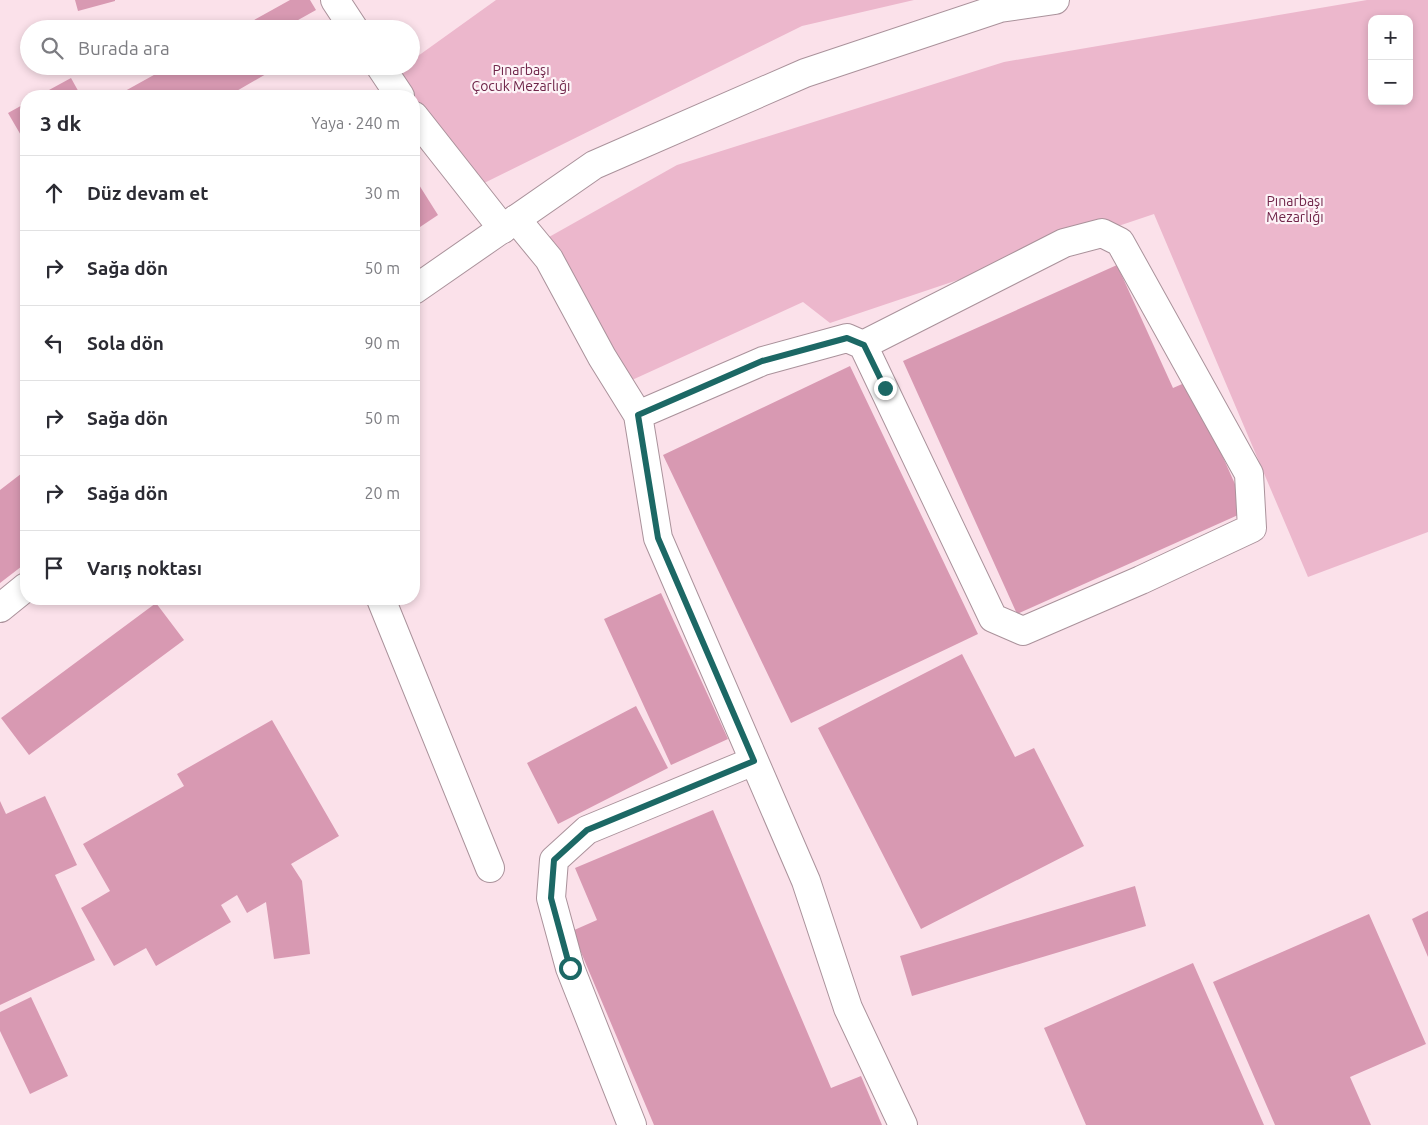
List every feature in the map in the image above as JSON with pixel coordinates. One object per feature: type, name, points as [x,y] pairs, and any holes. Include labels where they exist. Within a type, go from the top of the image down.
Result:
[{"type":"street","points":[[335,0],[348,20]]},
{"type":"street","points":[[420,286],[594,165],[805,73],[1000,8],[1055,0]]},
{"type":"street","points":[[386,75],[396,90]]},
{"type":"street","points":[[420,123],[509,224],[549,259],[602,356],[638,415],[658,538],[806,881],[848,1008],[903,1125]]},
{"type":"street","points":[[638,415],[762,361],[847,338],[864,345],[993,618],[1023,631],[1141,580],[1252,528],[1249,474],[1120,242],[1102,233],[1064,243],[864,345]]},
{"type":"street","points":[[0,608],[20,592]]},
{"type":"street","points":[[383,605],[490,868]]},
{"type":"street","points":[[632,1125],[570,968],[551,898],[554,860],[587,830],[754,761]]},
{"type":"green space","name":"Pınarbaşı Çocuk Mezarlığı","points":[[496,0],[914,0],[802,26],[474,188],[420,108],[420,90],[408,90],[397,75],[420,75],[420,55]]},
{"type":"green space","name":"Pınarbaşı Mezarlığı","points":[[1367,0],[1428,0],[1428,532],[1308,577],[1154,214],[830,323],[803,302],[632,380],[549,237],[677,165],[1004,62]]},
{"type":"building","points":[[75,0],[115,0],[115,1],[78,11]]},
{"type":"building","points":[[290,0],[310,0],[316,10],[298,20],[254,20]]},
{"type":"building","points":[[154,75],[264,75],[238,90],[127,90]]},
{"type":"building","points":[[71,78],[78,90],[49,90]]},
{"type":"building","points":[[20,106],[20,134],[8,113]]},
{"type":"building","points":[[420,186],[438,215],[420,227]]},
{"type":"building","points":[[1117,265],[1173,388],[1189,381],[1247,511],[1017,614],[903,361]]},
{"type":"building","points":[[850,366],[978,634],[791,723],[663,455]]},
{"type":"building","points":[[20,475],[20,568],[0,583],[0,490]]},
{"type":"building","points":[[661,593],[728,739],[671,765],[604,619]]},
{"type":"building","points":[[153,605],[158,605],[184,640],[29,755],[1,718]]},
{"type":"building","points":[[962,654],[1015,757],[1034,748],[1084,846],[921,929],[818,728]]},
{"type":"building","points":[[636,706],[668,768],[558,824],[527,763]]},
{"type":"building","points":[[272,720],[339,836],[291,864],[302,881],[310,954],[274,959],[266,902],[247,913],[237,895],[221,905],[231,922],[156,966],[146,948],[114,966],[81,908],[110,891],[83,844],[184,786],[177,774]]},
{"type":"building","points":[[45,796],[77,865],[55,875],[95,960],[0,1005],[0,801],[6,814]]},
{"type":"building","points":[[713,810],[831,1088],[861,1076],[882,1125],[654,1125],[572,931],[597,920],[575,868]]},
{"type":"building","points":[[1135,886],[1146,926],[912,996],[900,956]]},
{"type":"building","points":[[1428,911],[1428,957],[1412,919]]},
{"type":"building","points":[[1369,914],[1426,1044],[1350,1077],[1371,1125],[1275,1125],[1213,982]]},
{"type":"building","points":[[1193,963],[1264,1125],[1086,1125],[1044,1028]]},
{"type":"building","points":[[31,997],[68,1076],[30,1094],[0,1031],[0,1012]]},
{"type":"route","points":[[570,968],[551,898],[554,860],[587,830],[754,761],[658,538],[638,415],[762,361],[847,338],[864,345],[885,388]]}]
